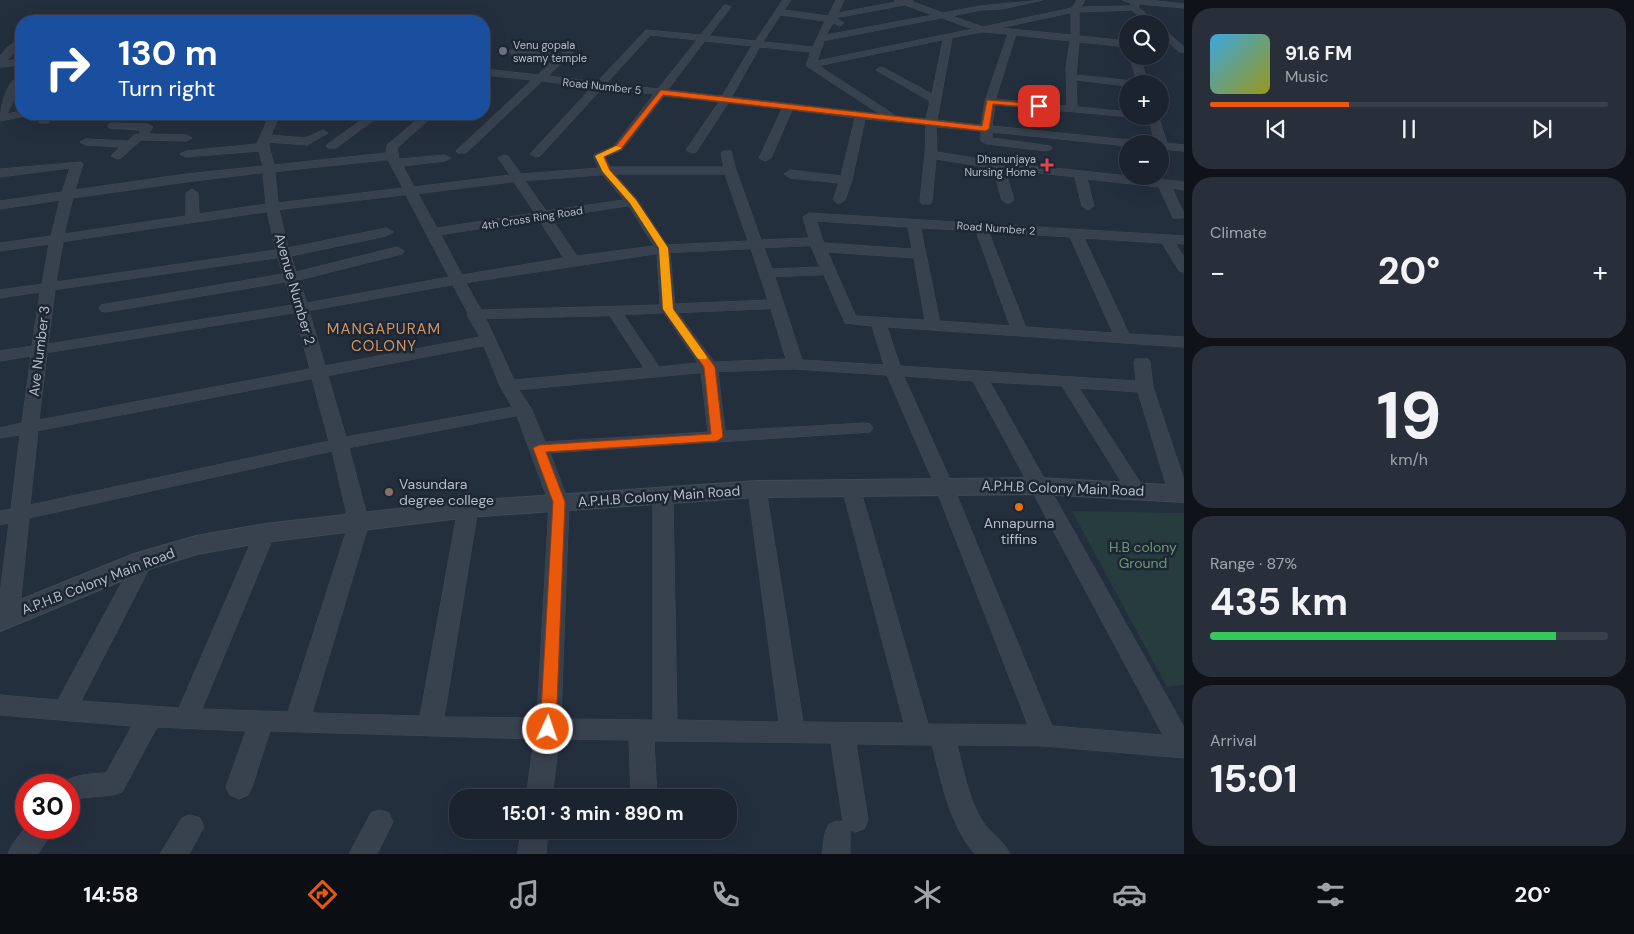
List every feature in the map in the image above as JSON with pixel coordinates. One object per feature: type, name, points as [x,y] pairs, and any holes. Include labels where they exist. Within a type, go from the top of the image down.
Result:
[{"type":"street","points":[[692,150],[725,100],[757,44],[787,0]]},
{"type":"street","points":[[811,65],[815,50],[840,0]]},
{"type":"street","points":[[832,18],[901,1],[919,0]]},
{"type":"street","points":[[820,40],[980,8],[998,8],[1038,0]]},
{"type":"street","points":[[1126,0],[1136,3],[1146,15]]},
{"type":"street","points":[[901,1],[982,29],[1119,43]]},
{"type":"street","points":[[1064,2],[1078,5]]},
{"type":"street","points":[[811,65],[948,37],[1078,5],[1136,3],[1184,6]]},
{"type":"street","points":[[1072,110],[1071,76],[1078,5]]},
{"type":"street","points":[[717,437],[709,367],[668,309],[663,248],[633,202],[606,171],[600,155],[618,148],[727,7]]},
{"type":"street","points":[[779,12],[832,18],[900,47]]},
{"type":"street","points":[[536,154],[649,32],[815,50]]},
{"type":"street","points":[[1013,32],[1006,59],[990,101],[985,129],[986,141],[1046,148]]},
{"type":"street","points":[[926,201],[931,155],[931,123],[948,37]]},
{"type":"street","points":[[1169,38],[1183,50]]},
{"type":"street","points":[[0,63],[15,46]]},
{"type":"street","points":[[1169,48],[1183,50]]},
{"type":"street","points":[[462,151],[566,55],[512,52]]},
{"type":"street","points":[[0,63],[15,62]]},
{"type":"street","points":[[490,68],[496,63]]},
{"type":"street","points":[[811,65],[894,119]]},
{"type":"street","points":[[881,70],[935,100]]},
{"type":"street","name":"Road Number 5","points":[[490,73],[894,119],[1119,142]]},
{"type":"street","points":[[0,74],[15,78]]},
{"type":"street","points":[[1071,76],[1119,82]]},
{"type":"street","points":[[0,117],[15,83]]},
{"type":"street","points":[[990,101],[1119,114]]},
{"type":"street","points":[[765,158],[788,107]]},
{"type":"street","points":[[0,117],[15,115]]},
{"type":"street","points":[[839,200],[846,180],[861,115]]},
{"type":"street","points":[[263,142],[272,120]]},
{"type":"street","points":[[332,146],[369,120]]},
{"type":"street","points":[[423,120],[390,147],[394,159],[455,280],[489,340],[508,386],[523,410],[559,502],[548,729],[540,789]]},
{"type":"street","points":[[186,166],[186,138],[192,125]]},
{"type":"street","points":[[113,126],[148,128],[116,156]]},
{"type":"street","points":[[0,204],[65,196],[186,166],[263,142],[308,142],[323,133]]},
{"type":"street","points":[[86,142],[186,138]]},
{"type":"street","name":"Avenue Number 2","points":[[263,142],[269,168],[272,207],[283,253],[292,276],[359,523]]},
{"type":"street","points":[[1169,147],[1184,148]]},
{"type":"street","points":[[727,154],[730,170],[766,273],[794,364]]},
{"type":"street","points":[[931,155],[998,165],[1119,179]]},
{"type":"street","points":[[186,166],[269,168],[394,159],[445,158]]},
{"type":"street","points":[[504,158],[573,261]]},
{"type":"street","name":"Ave Number 3","points":[[0,173],[76,164],[65,196],[55,239],[29,426],[20,514],[4,618]]},
{"type":"street","points":[[998,165],[1008,200]]},
{"type":"street","points":[[0,247],[272,207],[519,178],[606,171],[730,170]]},
{"type":"street","points":[[790,174],[846,180]]},
{"type":"street","points":[[1080,174],[1088,206]]},
{"type":"street","points":[[1169,184],[1184,186]]},
{"type":"street","points":[[1164,185],[1178,215]]},
{"type":"street","points":[[192,193],[193,218]]},
{"type":"street","name":"4th Cross Ring Road","points":[[431,233],[633,202]]},
{"type":"street","name":"Road Number 2","points":[[816,244],[809,217],[1184,240]]},
{"type":"street","points":[[914,223],[933,325]]},
{"type":"street","points":[[980,227],[1020,331]]},
{"type":"street","points":[[0,294],[283,253],[386,232]]},
{"type":"street","points":[[1075,234],[1123,338]]},
{"type":"street","points":[[1166,240],[1184,268]]},
{"type":"street","points":[[0,356],[301,308],[391,286],[455,280],[663,248],[756,244],[816,244],[920,254]]},
{"type":"street","points":[[816,244],[830,271],[850,320],[1184,342]]},
{"type":"street","points":[[106,308],[292,276],[397,251]]},
{"type":"street","points":[[766,273],[830,271]]},
{"type":"street","points":[[474,315],[776,304]]},
{"type":"street","points":[[614,311],[655,373]]},
{"type":"street","points":[[878,322],[893,369],[944,486],[1044,736]]},
{"type":"street","points":[[0,433],[489,340]]},
{"type":"street","points":[[1142,362],[1144,387],[1182,494]]},
{"type":"street","points":[[508,386],[709,367],[794,364],[893,369],[1144,387]]},
{"type":"street","points":[[979,376],[1183,747]]},
{"type":"street","points":[[1067,382],[1136,490]]},
{"type":"street","points":[[0,518],[339,444],[523,410]]},
{"type":"street","points":[[539,448],[864,428]]},
{"type":"street","name":"A.P.H.B Colony Main Road","points":[[4,618],[143,561],[196,545],[265,533],[468,509],[757,489],[1040,486],[1182,494]]},
{"type":"street","points":[[851,488],[930,734],[965,816],[978,837],[996,854]]},
{"type":"street","points":[[757,489],[793,733]]},
{"type":"street","points":[[645,789],[653,729],[663,496]]},
{"type":"street","points":[[430,727],[468,509]]},
{"type":"street","points":[[297,722],[359,523]]},
{"type":"street","points":[[186,719],[265,533]]},
{"type":"street","points":[[65,709],[143,561]]},
{"type":"street","points":[[0,704],[150,718],[430,727],[1044,736],[1183,747]]},
{"type":"street","points":[[80,786],[113,784],[150,718]]},
{"type":"street","points":[[239,787],[261,721]]},
{"type":"street","points":[[842,733],[843,836]]},
{"type":"street","points":[[363,854],[380,822]]},
{"type":"street","points":[[174,854],[191,827]]},
{"type":"street","points":[[22,854],[34,839]]},
{"type":"street","points":[[532,854],[534,839]]},
{"type":"green space","name":"H.B colony Ground","points":[[1072,511],[1184,513],[1184,685],[1167,687]]},
{"type":"slow traffic","points":[[618,148],[599,156],[606,171],[633,202],[663,248],[668,309],[702,357]]},
{"type":"place","name":"Venu gopala swamy temple","points":[[503,51]]},
{"type":"place","name":"Dhanunjaya Nursing Home","points":[[1047,165]]},
{"type":"place","name":"Vasundara degree college","points":[[389,492]]},
{"type":"place","name":"Annapurna tiffins","points":[[1019,507]]},
{"type":"district","name":"MANGAPURAM COLONY","points":[[384,338]]},
{"type":"route","points":[[548,729],[559,502],[539,448],[717,437],[709,367],[668,309],[663,248],[633,202],[606,171],[599,156],[618,148],[661,92],[985,129],[990,101],[1039,106]]}]
